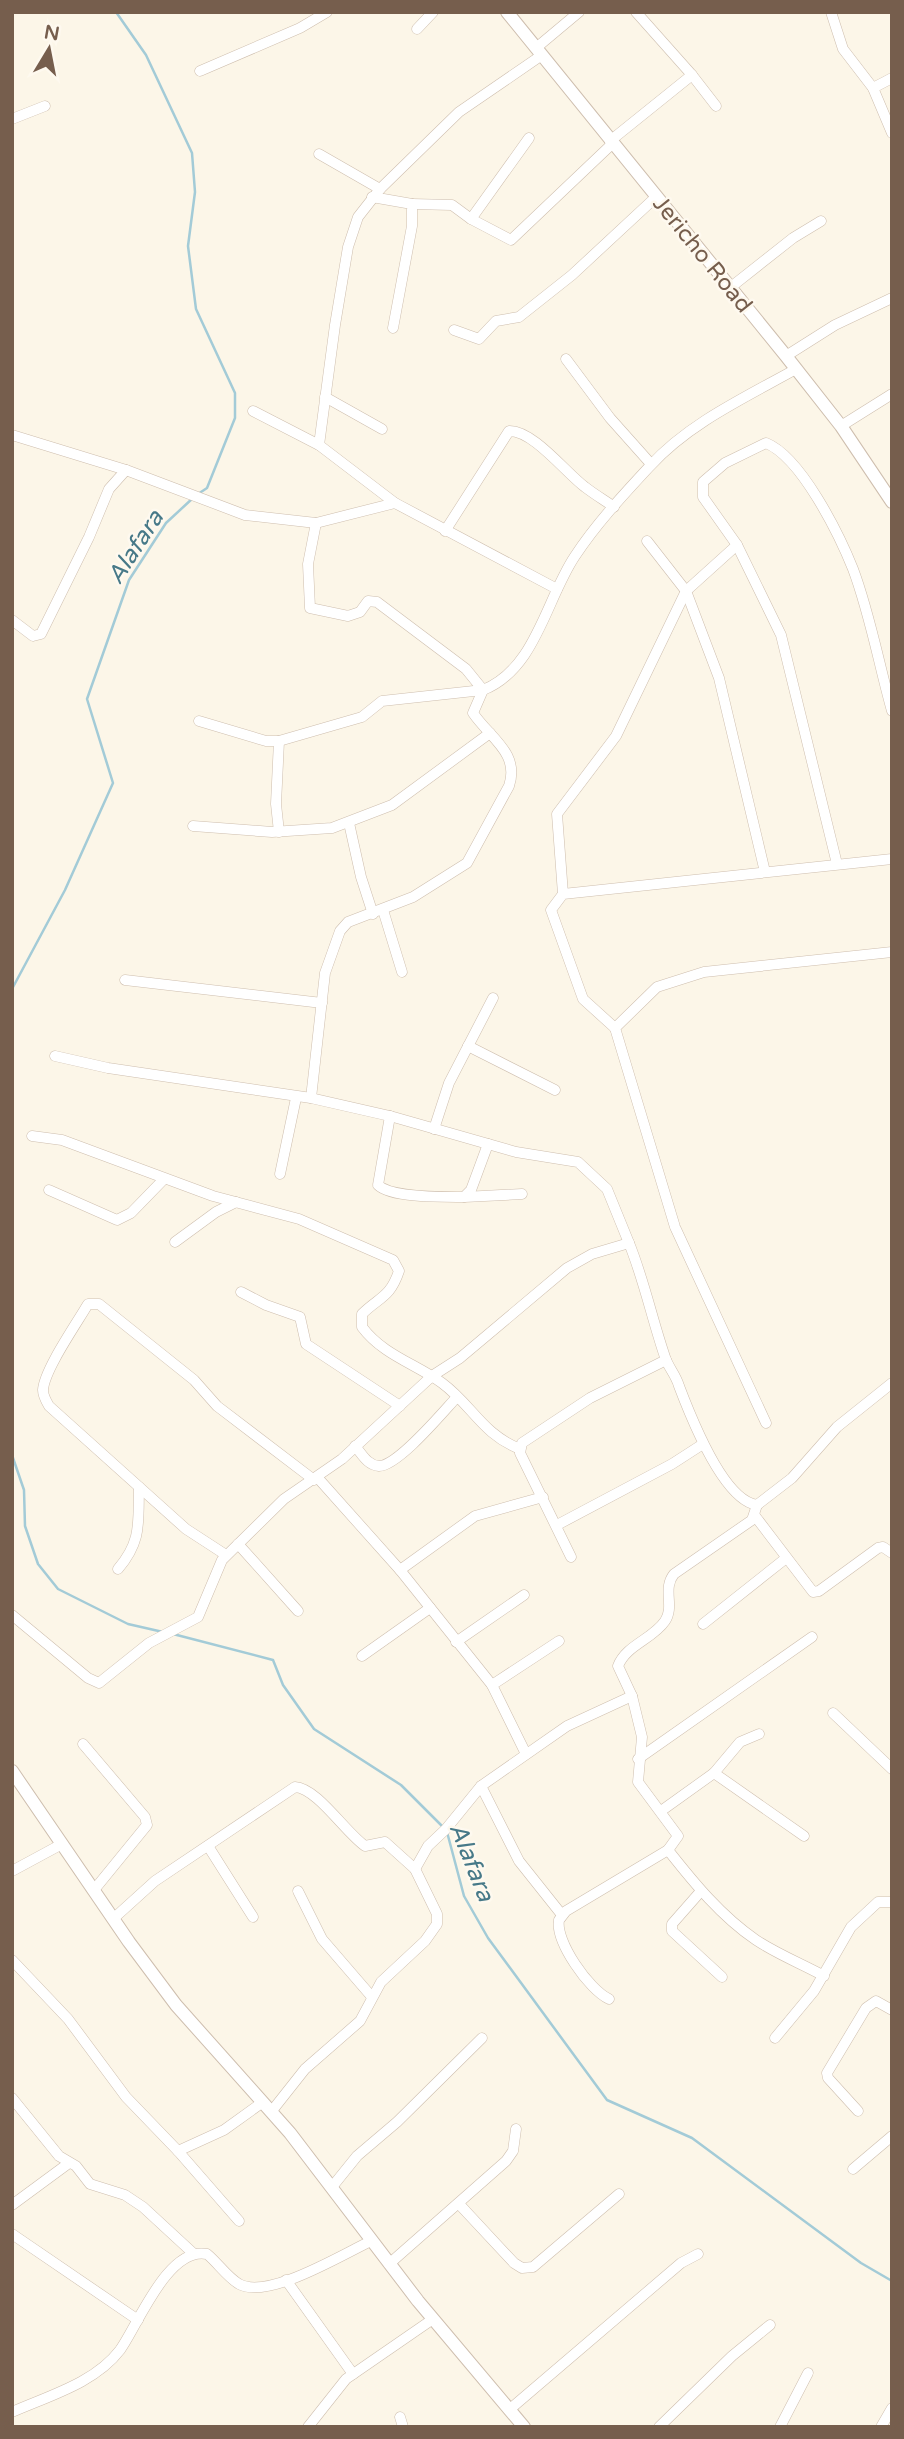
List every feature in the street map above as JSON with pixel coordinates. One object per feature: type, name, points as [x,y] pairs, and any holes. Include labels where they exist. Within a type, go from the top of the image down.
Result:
[{"type":"street","points":[[200,71],[327,12]]},
{"type":"street","points":[[418,29],[433,12]]},
{"type":"street","name":"Jericho Road","points":[[508,12],[786,356],[841,426],[890,495]]},
{"type":"street","points":[[319,445],[348,247],[358,217],[376,193],[459,112],[539,52],[579,12]]},
{"type":"street","points":[[636,12],[716,106]]},
{"type":"street","points":[[831,12],[843,49],[873,88],[892,133]]},
{"type":"street","points":[[319,154],[376,193],[412,204],[452,205],[507,239],[514,239],[611,142],[692,75]]},
{"type":"street","points":[[873,88],[892,78]]},
{"type":"street","points":[[12,119],[45,106]]},
{"type":"street","points":[[471,219],[529,138]]},
{"type":"street","points":[[454,330],[479,339],[496,321],[519,317],[572,275],[656,197]]},
{"type":"street","points":[[393,328],[412,226],[412,204]]},
{"type":"street","points":[[731,287],[793,238],[821,221]]},
{"type":"street","points":[[786,356],[835,326],[892,298]]},
{"type":"street","points":[[566,359],[610,418],[652,464]]},
{"type":"street","points":[[199,721],[266,741],[279,741],[362,717],[382,701],[484,690],[496,685],[519,660],[544,621],[576,553],[652,464],[692,430],[796,369]]},
{"type":"street","points":[[841,426],[892,394]]},
{"type":"street","points":[[325,397],[382,429]]},
{"type":"street","points":[[253,411],[319,445],[395,503],[557,589]]},
{"type":"street","points":[[445,531],[504,434],[509,431],[518,431],[532,440],[584,486],[614,507]]},
{"type":"street","points":[[12,435],[126,470],[245,515],[316,523],[384,508],[395,503]]},
{"type":"street","points":[[837,864],[781,635],[737,545],[703,497],[703,482],[725,463],[766,443],[780,448],[811,487],[853,570],[892,711]]},
{"type":"street","points":[[12,620],[33,636],[41,634],[89,537],[109,489],[126,470]]},
{"type":"street","points":[[316,523],[309,564],[310,608],[348,615],[360,612],[368,601],[377,602],[466,669],[484,690]]},
{"type":"street","points":[[648,541],[686,591],[719,678],[765,872]]},
{"type":"street","points":[[737,545],[686,591],[616,736],[557,814],[562,894],[551,910],[583,999],[615,1028],[675,1227],[766,1423]]},
{"type":"street","points":[[311,1098],[325,973],[340,931],[348,922],[413,897],[474,856],[512,775],[510,757],[473,713],[484,690]]},
{"type":"street","points":[[193,826],[279,832],[332,828],[391,805],[491,733]]},
{"type":"street","points":[[279,741],[276,804],[279,832]]},
{"type":"street","points":[[349,822],[360,877],[378,912],[402,972]]},
{"type":"street","points":[[562,894],[892,859]]},
{"type":"street","points":[[615,1028],[657,987],[704,972],[892,953]]},
{"type":"street","points":[[125,980],[322,1003]]},
{"type":"street","points":[[434,1129],[449,1083],[493,998]]},
{"type":"street","points":[[468,1046],[555,1090]]},
{"type":"street","points":[[55,1056],[108,1068],[296,1098],[311,1098],[390,1116],[488,1144],[568,1159],[585,1166],[615,1202],[646,1286],[666,1360],[703,1444],[719,1471],[756,1511],[803,1583],[815,1592],[878,1548],[883,1547],[892,1553]]},
{"type":"street","points":[[280,1174],[296,1098]]},
{"type":"street","points":[[390,1116],[380,1188],[427,1196],[523,1194]]},
{"type":"street","points":[[32,1136],[62,1140],[164,1179],[299,1219],[393,1260],[398,1271],[394,1284],[383,1300],[364,1311],[360,1322],[366,1332],[386,1349],[412,1367],[432,1376],[501,1441],[520,1449],[571,1557]]},
{"type":"street","points":[[464,1197],[471,1190],[488,1144]]},
{"type":"street","points":[[49,1190],[117,1220],[131,1213],[164,1179]]},
{"type":"street","points":[[175,1242],[216,1212],[236,1202]]},
{"type":"street","points":[[12,1615],[88,1678],[99,1683],[141,1648],[198,1617],[226,1555],[284,1499],[316,1479],[432,1376],[460,1358],[568,1268],[592,1254],[629,1243]]},
{"type":"street","points":[[241,1292],[265,1305],[300,1317],[306,1344],[400,1406]]},
{"type":"street","points":[[226,1555],[186,1529],[49,1406],[43,1392],[58,1353],[91,1302],[99,1304],[194,1380],[217,1406],[316,1479],[400,1570],[492,1685],[526,1754]]},
{"type":"street","points":[[520,1449],[522,1443],[590,1398],[666,1360]]},
{"type":"street","points":[[609,1998],[586,1982],[558,1926],[562,1915],[668,1850],[678,1836],[638,1782],[642,1737],[632,1696],[618,1666],[624,1656],[663,1624],[668,1616],[666,1586],[669,1580],[756,1511],[792,1478],[837,1427],[892,1383]]},
{"type":"street","points":[[355,1446],[369,1464],[382,1466],[396,1459],[456,1398]]},
{"type":"street","points":[[557,1525],[672,1464],[703,1444]]},
{"type":"street","points":[[118,1569],[133,1551],[139,1488]]},
{"type":"street","points":[[400,1570],[475,1516],[543,1497]]},
{"type":"street","points":[[239,1544],[298,1611]]},
{"type":"street","points":[[703,1624],[785,1559]]},
{"type":"street","points":[[456,1642],[524,1595]]},
{"type":"street","points":[[362,1656],[430,1608]]},
{"type":"street","points":[[638,1759],[812,1637]]},
{"type":"street","points":[[492,1685],[559,1641]]},
{"type":"street","points":[[415,1869],[428,1846],[446,1829],[481,1786],[567,1726],[632,1696]]},
{"type":"street","points":[[833,1713],[892,1769]]},
{"type":"street","points":[[661,1811],[714,1773],[740,1742],[759,1734]]},
{"type":"street","points":[[83,1744],[145,1816],[147,1825],[94,1890]]},
{"type":"street","points":[[12,1771],[113,1919],[176,2005],[267,2107],[332,2187],[389,2264],[523,2427]]},
{"type":"street","points":[[714,1773],[804,1836]]},
{"type":"street","points":[[481,1786],[519,1861],[562,1915]]},
{"type":"street","points":[[113,1919],[155,1881],[283,1793],[302,1788],[309,1790],[358,1841],[368,1847],[385,1842],[415,1869],[437,1914],[437,1924],[425,1941],[381,1982],[360,2021],[267,2107],[178,2151]]},
{"type":"street","points":[[12,1871],[62,1844]]},
{"type":"street","points":[[208,1846],[253,1917]]},
{"type":"street","points":[[668,1850],[701,1891],[733,1923],[757,1941],[824,1976]]},
{"type":"street","points":[[298,1891],[317,1932],[372,1997]]},
{"type":"street","points":[[701,1891],[672,1924],[672,1931],[722,1977]]},
{"type":"street","points":[[775,2038],[824,1976],[851,1927],[878,1902],[892,1902]]},
{"type":"street","points":[[12,1960],[68,2019],[126,2096],[239,2221]]},
{"type":"street","points":[[858,2111],[828,2078],[829,2067],[872,2002],[880,2001],[892,2010]]},
{"type":"street","points":[[332,2187],[357,2156],[397,2122],[482,2038]]},
{"type":"street","points":[[12,2098],[59,2156],[69,2162],[90,2184],[125,2196],[143,2207],[194,2254],[209,2256],[236,2283],[245,2287],[269,2288],[371,2241]]},
{"type":"street","points":[[389,2264],[511,2155],[516,2129]]},
{"type":"street","points":[[853,2169],[892,2136]]},
{"type":"street","points":[[12,2205],[69,2162]]},
{"type":"street","points":[[459,2204],[513,2263],[522,2268],[533,2267],[619,2194]]},
{"type":"street","points":[[12,2234],[138,2320]]},
{"type":"street","points":[[509,2410],[681,2263],[698,2253]]},
{"type":"street","points":[[12,2412],[99,2371],[118,2353],[156,2288],[176,2266],[194,2254]]},
{"type":"street","points":[[286,2280],[353,2374]]},
{"type":"street","points":[[309,2427],[333,2393],[353,2374],[433,2319]]},
{"type":"street","points":[[659,2427],[732,2356],[770,2325]]},
{"type":"street","points":[[780,2427],[808,2373]]},
{"type":"street","points":[[881,2427],[892,2408]]},
{"type":"waterway","name":"Alafara","points":[[116,12],[146,55],[192,153],[195,192],[188,246],[196,309],[235,393],[235,418],[207,488],[198,494]]},
{"type":"waterway","name":"Alafara","points":[[12,989],[65,890],[113,783],[87,699],[129,580],[166,523],[193,498]]},
{"type":"waterway","name":"Alafara","points":[[12,1455],[24,1490],[25,1526],[38,1564],[58,1589],[128,1624],[163,1632]]},
{"type":"waterway","name":"Alafara","points":[[173,1634],[273,1660],[283,1685],[314,1729],[401,1785],[443,1827]]},
{"type":"waterway","name":"Alafara","points":[[447,1832],[464,1896],[488,1938],[607,2100],[692,2138],[861,2263],[892,2281]]}]
